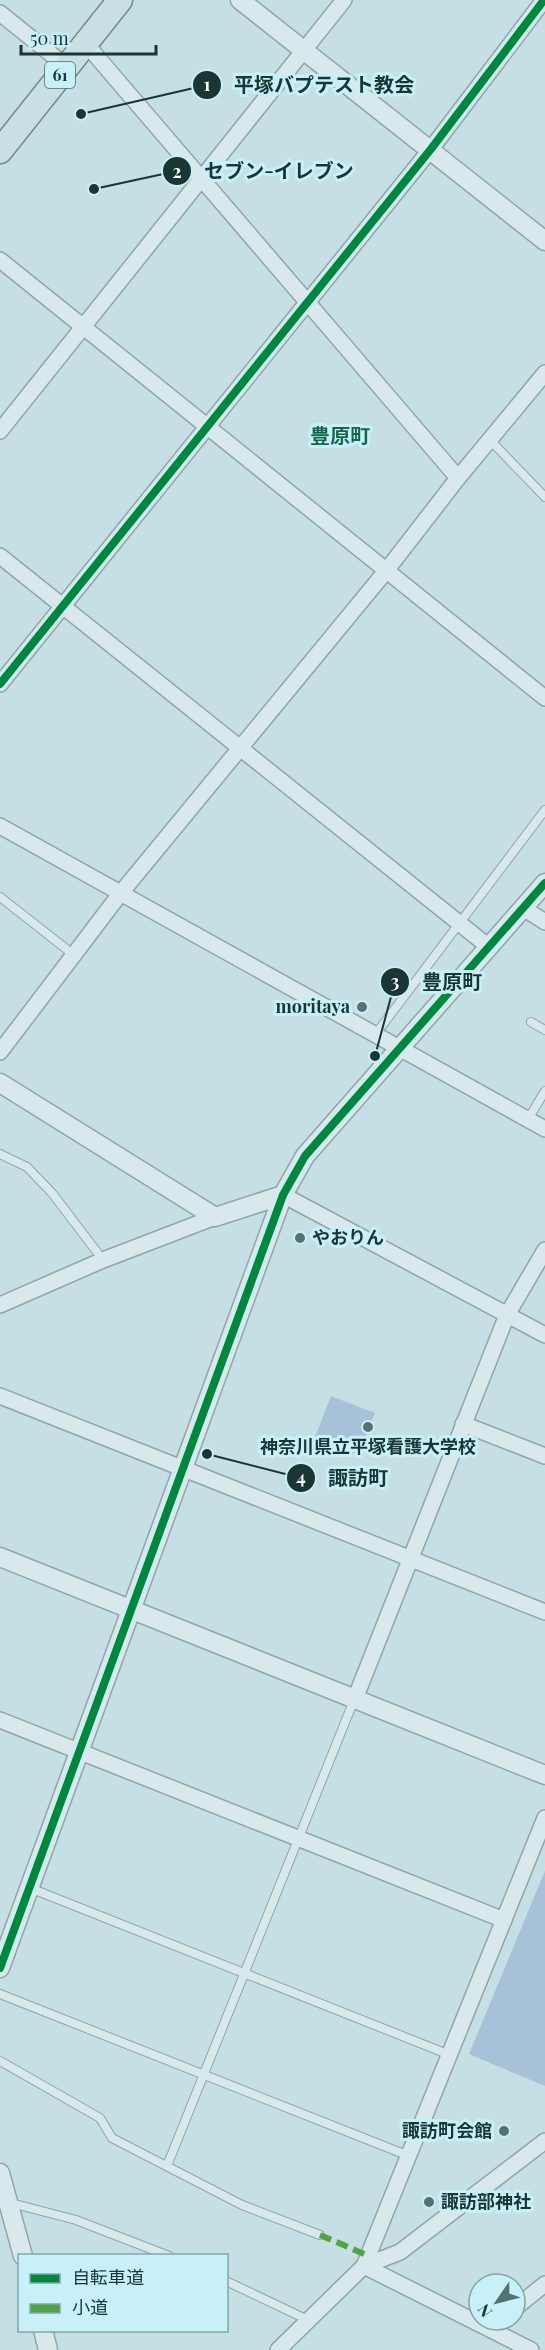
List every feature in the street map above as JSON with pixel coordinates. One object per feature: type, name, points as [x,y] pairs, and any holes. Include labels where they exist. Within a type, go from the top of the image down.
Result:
[{"type":"main road","name":"61","points":[[0,151],[120,0]]},
{"type":"street","points":[[240,0],[545,241]]},
{"type":"street","points":[[0,431],[344,0]]},
{"type":"street","points":[[0,684],[430,149],[541,4]]},
{"type":"street","points":[[0,13],[67,67]]},
{"type":"street","points":[[86,44],[458,478]]},
{"type":"street","points":[[0,260],[545,698]]},
{"type":"street","points":[[0,1052],[120,894],[386,571],[458,478],[545,373]]},
{"type":"street","points":[[0,556],[489,947]]},
{"type":"street","points":[[0,826],[545,1129]]},
{"type":"street","points":[[0,1968],[282,1195],[305,1156],[545,883]]},
{"type":"street","points":[[524,908],[545,922]]},
{"type":"street","points":[[0,1083],[215,1217]]},
{"type":"street","points":[[0,1305],[103,1260],[215,1217],[243,1210],[282,1195],[545,1335]]},
{"type":"street","points":[[355,1699],[507,1315],[545,1250]]},
{"type":"street","points":[[0,1395],[545,1612]]},
{"type":"street","points":[[463,1424],[545,1456]]},
{"type":"street","points":[[0,1557],[545,1775]]},
{"type":"street","points":[[0,1720],[504,1920]]},
{"type":"street","points":[[364,2266],[545,1818]]},
{"type":"street","points":[[278,2350],[364,2266],[400,2252],[545,2141]]},
{"type":"street","points":[[0,2173],[22,2254]]},
{"type":"street","points":[[364,2266],[467,2312]]},
{"type":"street","points":[[527,2298],[545,2284]]},
{"type":"street","points":[[43,2332],[48,2350]]},
{"type":"street","points":[[505,2332],[531,2350]]},
{"type":"lane","points":[[490,440],[545,497]]},
{"type":"lane","points":[[375,1035],[545,810]]},
{"type":"lane","points":[[0,897],[74,955]]},
{"type":"lane","points":[[531,1022],[545,1030]]},
{"type":"lane","points":[[528,1119],[545,1091]]},
{"type":"lane","points":[[0,1154],[27,1167],[52,1193],[103,1260]]},
{"type":"lane","points":[[167,2166],[355,1699]]},
{"type":"lane","points":[[30,1887],[450,2055]]},
{"type":"lane","points":[[0,1994],[409,2156]]},
{"type":"lane","points":[[0,2061],[100,2118],[112,2138],[242,2205],[320,2235]]},
{"type":"lane","points":[[9,2203],[76,2220],[164,2254]]},
{"type":"lane","points":[[228,2282],[308,2320]]},
{"type":"shaded area","points":[[331,1396],[375,1413],[358,1455],[315,1437]]},
{"type":"shaded area","points":[[545,1871],[545,2086],[469,2054]]},
{"type":"marked path","points":[[320,2235],[369,2256]]},
{"type":"cycle path","points":[[0,684],[431,149],[544,0]]},
{"type":"cycle path","points":[[0,1968],[283,1195],[305,1156],[545,883]]},
{"type":"place","name":"平塚バプテスト教会","points":[[81,114]]},
{"type":"place","name":"セブン-イレブン","points":[[94,189]]},
{"type":"place","name":"moritaya","points":[[362,1007]]},
{"type":"place","name":"豊原町","points":[[375,1056]]},
{"type":"place","name":"やおりん","points":[[300,1238]]},
{"type":"place","name":"神奈川県立平塚看護大学校","points":[[368,1427]]},
{"type":"place","name":"諏訪町","points":[[207,1454]]},
{"type":"place","name":"諏訪町会館","points":[[504,2131]]},
{"type":"place","name":"諏訪部神社","points":[[429,2202]]},
{"type":"district","name":"豊原町","points":[[340,436]]}]
